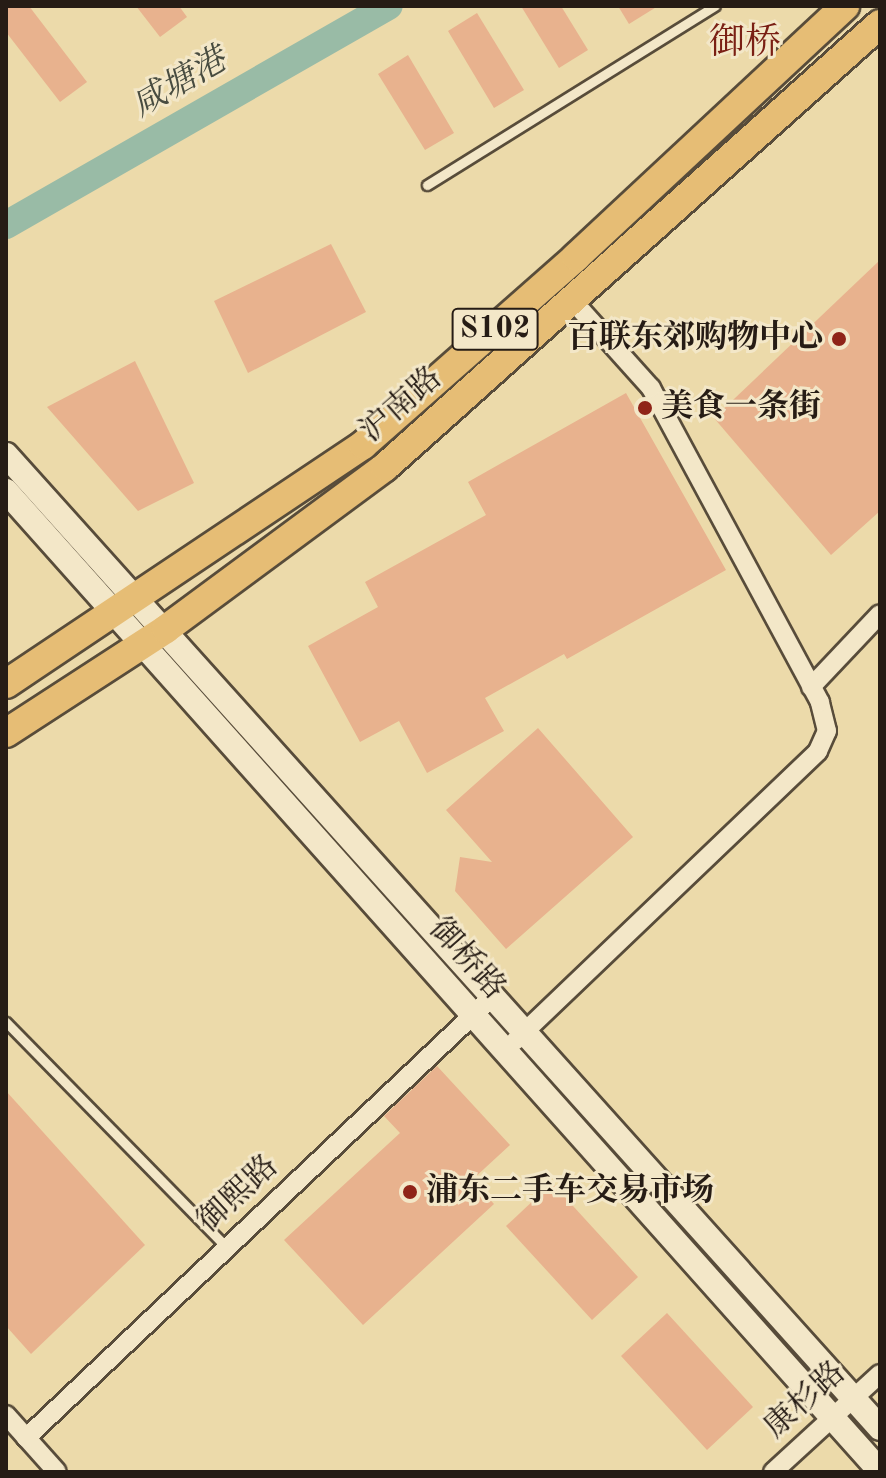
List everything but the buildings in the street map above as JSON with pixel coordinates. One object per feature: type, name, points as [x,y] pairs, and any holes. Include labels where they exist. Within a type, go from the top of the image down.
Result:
[{"type":"main road","name":"沪南路","points":[[6,684],[124,602],[363,445],[576,257],[845,6]]},
{"type":"main road","name":"沪南路","points":[[6,733],[166,629],[385,467],[880,24]]},
{"type":"main road","name":"御桥路","points":[[6,455],[124,602],[141,645],[880,1471]]},
{"type":"main road","name":"御桥路","points":[[6,491],[124,602],[166,629],[880,1428]]},
{"type":"street","points":[[504,1051],[818,751],[827,731],[811,687],[651,388],[573,301]]},
{"type":"street","points":[[811,687],[880,614]]},
{"type":"street","name":"御熙路","points":[[26,1438],[493,996]]},
{"type":"street","name":"康杉路","points":[[773,1472],[880,1374]]},
{"type":"street","points":[[6,1415],[57,1472]]},
{"type":"lane","points":[[427,185],[715,6]]},
{"type":"lane","points":[[6,1022],[227,1248]]},
{"type":"lane","points":[[6,1431],[26,1438]]},
{"type":"waterway","name":"咸塘港","points":[[6,225],[389,6]]},
{"type":"place","name":"百联东郊购物中心","points":[[839,339]]},
{"type":"place","name":"美食一条街","points":[[645,408]]},
{"type":"place","name":"浦东二手车交易市场","points":[[410,1192]]},
{"type":"district","name":"御桥","points":[[745,45]]}]
